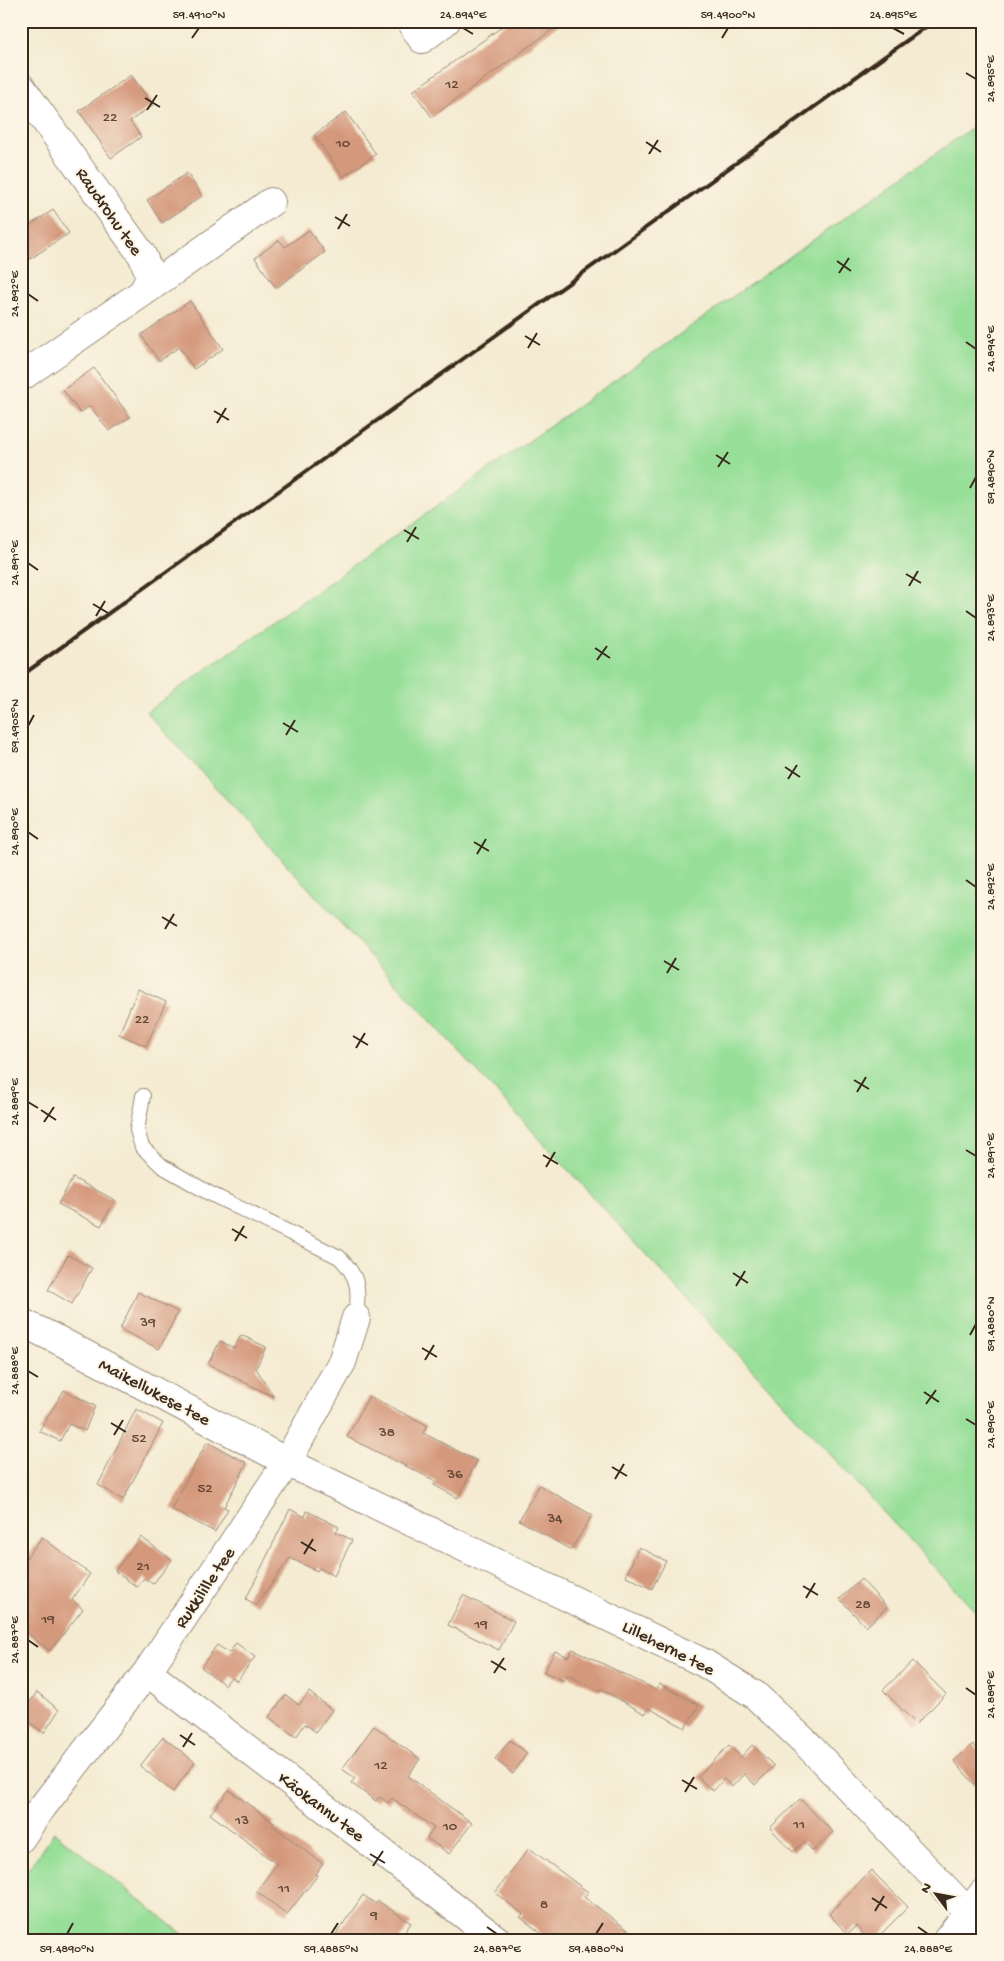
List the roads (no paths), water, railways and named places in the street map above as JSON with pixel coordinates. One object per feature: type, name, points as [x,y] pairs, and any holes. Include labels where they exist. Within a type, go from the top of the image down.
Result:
[{"type":"street","points":[[410,21],[422,39],[446,21]]},
{"type":"street","name":"Raudrohu tee","points":[[21,87],[142,255],[149,273],[149,282],[142,293]]},
{"type":"street","points":[[21,377],[271,202]]},
{"type":"street","name":"Rukkilille tee","points":[[21,1838],[37,1814],[147,1672],[287,1462],[342,1362],[356,1318]]},
{"type":"street","name":"Maikellukese tee","points":[[21,1322],[60,1340],[287,1462]]},
{"type":"street","name":"Lilleherne tee","points":[[287,1462],[704,1662],[756,1695],[978,1911]]},
{"type":"street","name":"Käokannu tee","points":[[147,1672],[497,1940]]},
{"type":"street","points":[[946,1940],[978,1911]]},
{"type":"lane","points":[[143,1096],[137,1130],[142,1147],[162,1166],[209,1193],[339,1257],[350,1268],[358,1292],[356,1318]]},
{"type":"railway","points":[[21,676],[934,21]]}]
